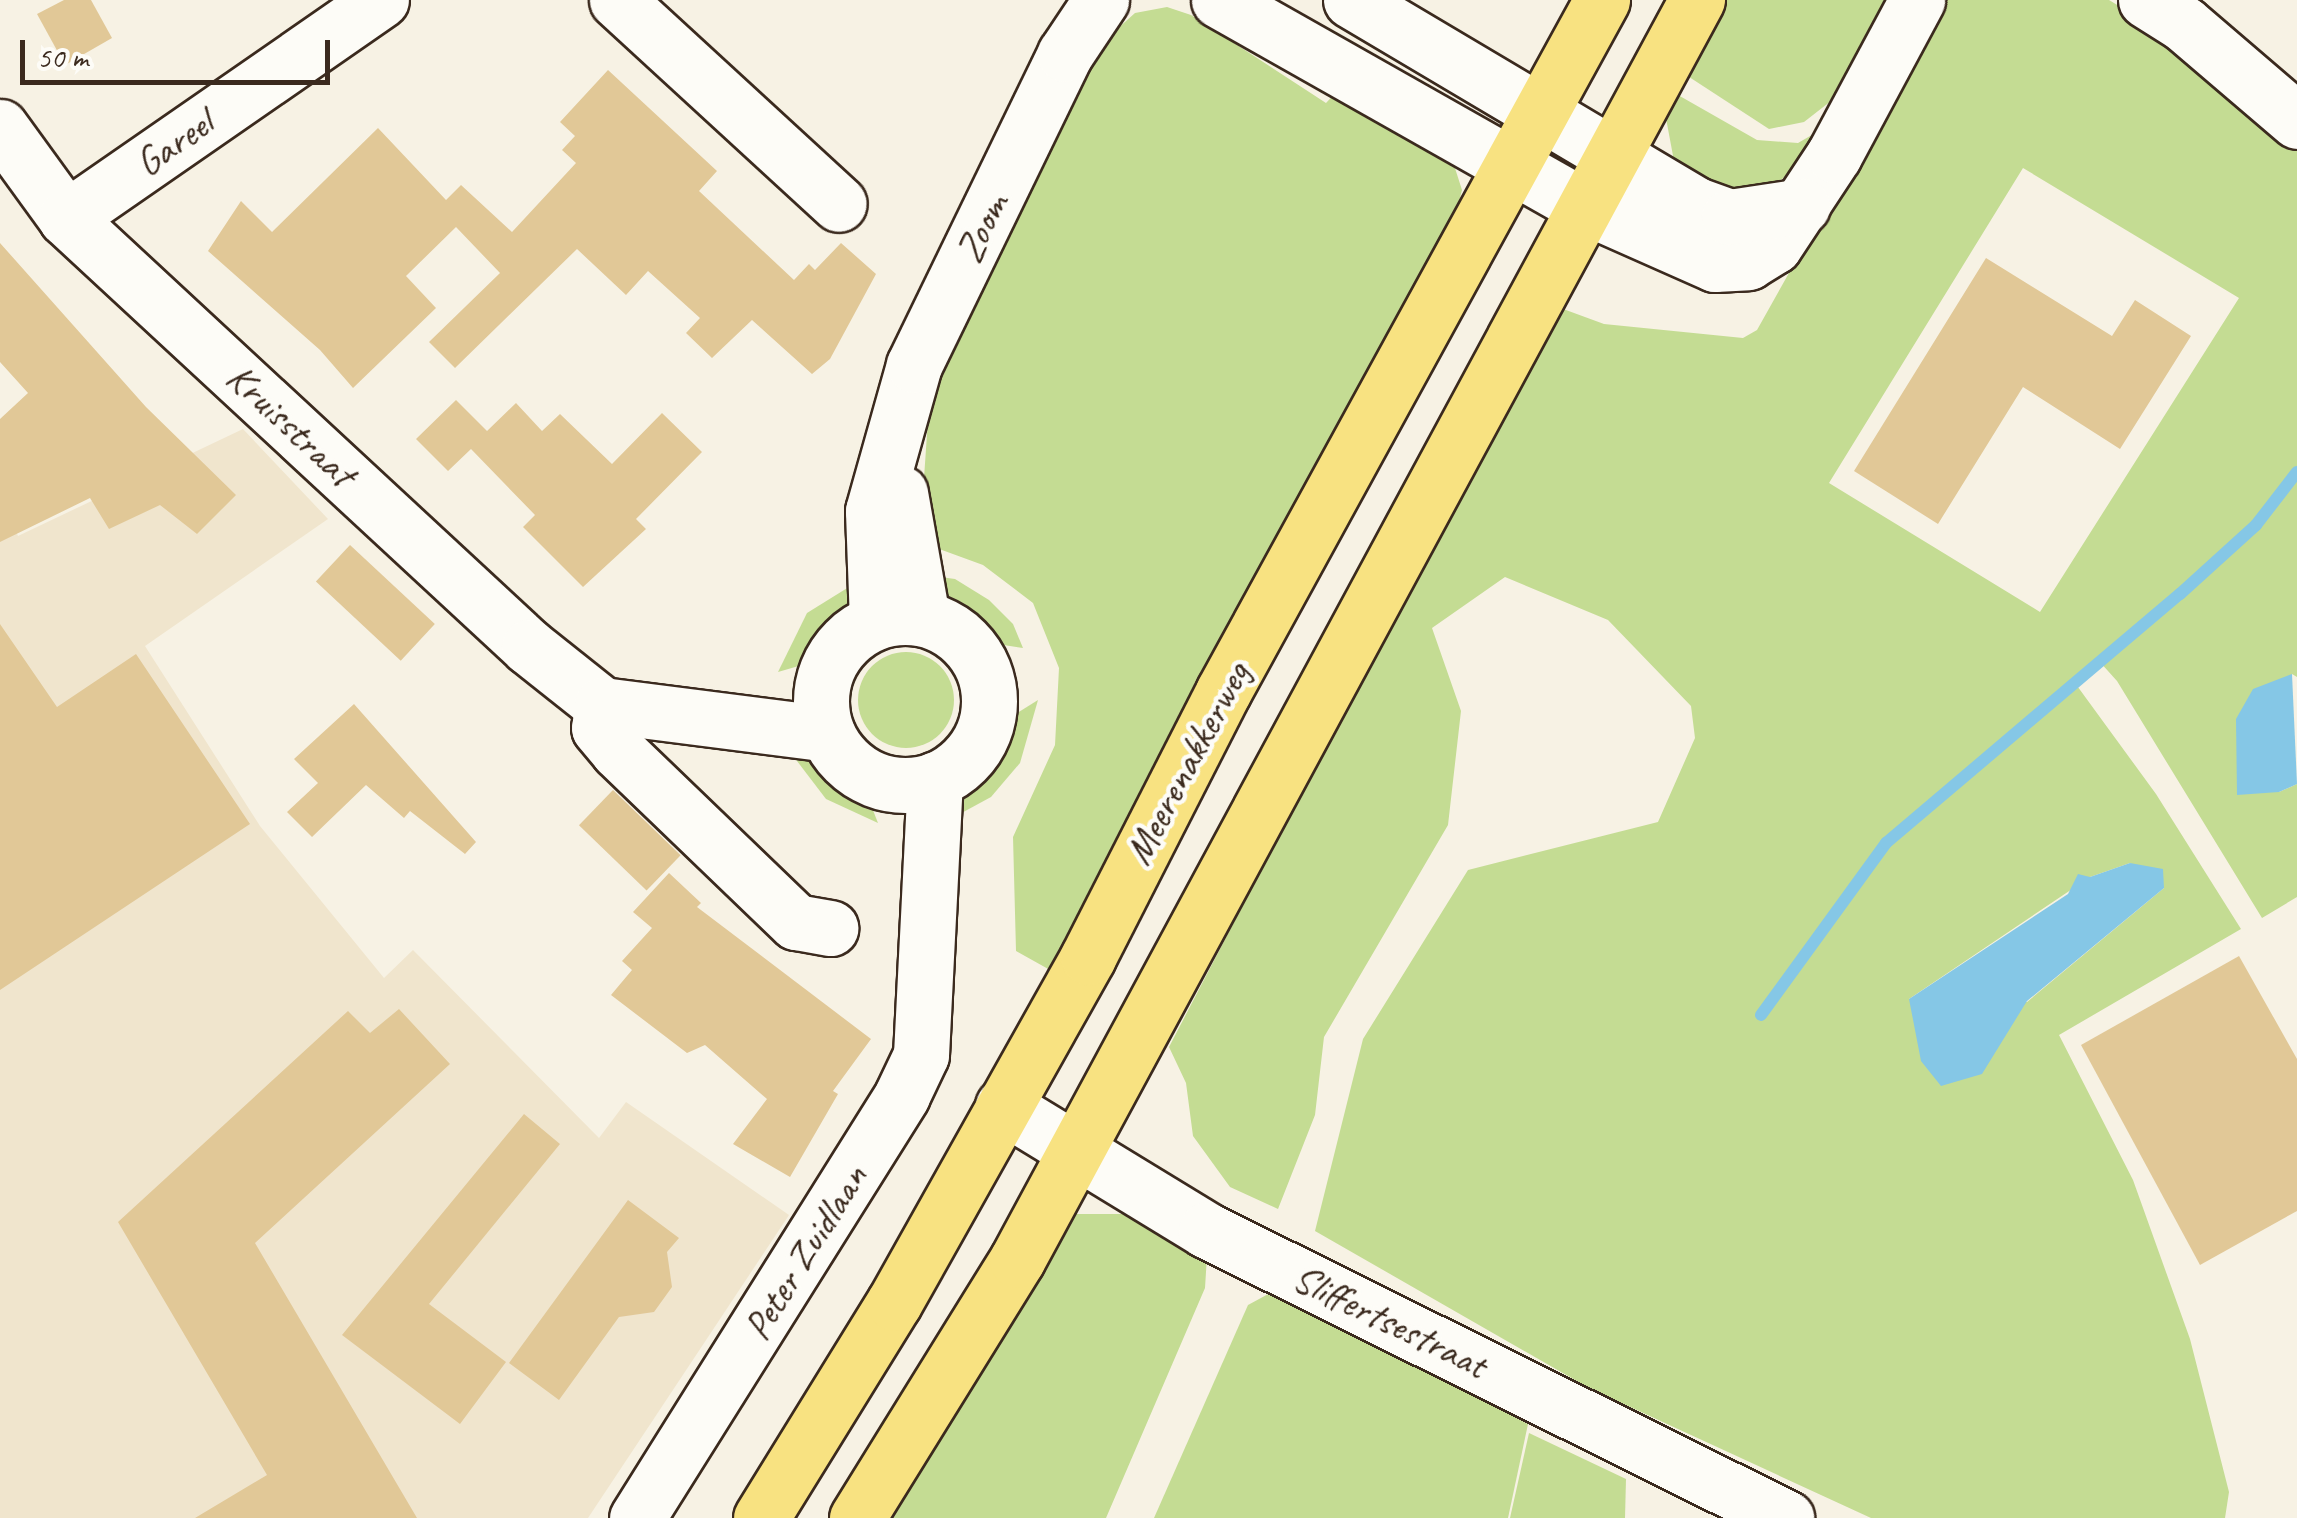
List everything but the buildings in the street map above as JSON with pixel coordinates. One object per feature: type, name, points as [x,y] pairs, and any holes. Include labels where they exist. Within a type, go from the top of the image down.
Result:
[{"type":"main road","name":"Meerenakkerweg","points":[[761,1518],[894,1302],[1003,1106],[1602,0]]},
{"type":"main road","points":[[857,1518],[1016,1260],[1582,205],[1697,0]]},
{"type":"street","name":"Gareel","points":[[66,218],[381,0]]},
{"type":"street","points":[[616,0],[839,204]]},
{"type":"street","name":"Zoom","points":[[899,620],[873,511],[890,467],[914,365],[1065,54],[1101,0]]},
{"type":"street","points":[[1219,0],[1582,205],[1715,264],[1748,262],[1774,246],[1802,206],[1917,0]]},
{"type":"street","points":[[1350,0],[1610,158],[1729,217],[1802,206]]},
{"type":"street","points":[[2146,0],[2184,24],[2297,122]]},
{"type":"street","name":"Kruisstraat","points":[[0,128],[66,218],[529,647],[625,708]]},
{"type":"street","points":[[899,620],[967,644],[988,694],[976,746],[916,782],[855,768],[827,734],[824,679],[843,643],[899,620]]},
{"type":"street","points":[[824,679],[625,708],[599,728],[618,751],[796,922],[830,928]]},
{"type":"street","points":[[625,708],[827,734]]},
{"type":"street","name":"Peter Zuidlaan","points":[[637,1518],[902,1095],[921,1054],[924,968],[916,782]]},
{"type":"street","name":"Sliffertsestraat","points":[[1003,1106],[1206,1230],[1786,1518]]},
{"type":"shaded area","points":[[243,429],[328,519],[145,646],[260,826],[384,978],[413,950],[599,1138],[626,1102],[789,1215],[588,1518],[0,1518],[0,495],[18,536]]},
{"type":"green space","points":[[1725,0],[1894,0],[1845,90],[1804,122],[1769,129],[1683,73]]},
{"type":"green space","points":[[1942,0],[2109,0],[2172,38],[2297,149],[2297,677],[2292,674],[2279,792],[2297,784],[2297,897],[2262,918],[2117,681],[2099,661],[2075,683],[2156,794],[2241,929],[2059,1035],[2133,1180],[2190,1339],[2229,1492],[2225,1518],[1871,1518],[1589,1388],[1315,1231],[1363,1039],[1468,870],[1658,822],[1695,738],[1691,706],[1608,620],[1505,577],[1432,628],[1461,711],[1448,825],[1324,1037],[1315,1115],[1278,1209],[1230,1187],[1193,1136],[1186,1083],[1169,1047],[1555,306],[1604,324],[1743,338],[1757,330]],"holes":[[[2023,168],[2239,298],[2040,612],[1829,483]],[[2130,863],[2164,888],[2027,1002],[1909,999],[2090,877]]]},
{"type":"green space","points":[[1167,7],[1191,15],[1326,103],[1341,87],[1429,135],[1454,165],[1462,190],[1455,217],[1050,970],[1016,951],[1013,837],[1055,745],[1059,668],[1033,603],[983,565],[931,546],[924,478],[929,405],[1095,49],[1135,13]]},
{"type":"green space","points":[[1671,91],[1757,140],[1798,143],[1817,132],[1808,155],[1782,179],[1752,193],[1720,194],[1674,161],[1665,113]]},
{"type":"green space","points":[[933,576],[955,579],[989,600],[1013,624],[1023,648],[997,644],[951,606]]},
{"type":"green space","points":[[865,577],[849,616],[802,665],[778,672],[807,613]]},
{"type":"green space","points":[[906,652],[925,655],[940,666],[951,681],[951,719],[940,734],[925,745],[906,748],[887,745],[872,734],[861,719],[858,700],[861,681],[872,666],[887,655]]},
{"type":"green space","points":[[1038,700],[1020,763],[991,797],[945,822],[961,784],[1014,715]]},
{"type":"green space","points":[[784,744],[823,757],[869,800],[878,823],[826,799]]},
{"type":"green space","points":[[1074,1214],[1128,1214],[1207,1256],[1205,1288],[1106,1518],[886,1518],[936,1444],[1053,1232]]},
{"type":"green space","points":[[1272,1292],[1528,1424],[1508,1518],[1154,1518],[1248,1305]]},
{"type":"green space","points":[[1529,1433],[1626,1479],[1625,1518],[1510,1518]]},
{"type":"water","points":[[2292,674],[2297,784],[2279,792],[2237,795],[2236,719],[2253,689]]},
{"type":"water","points":[[2130,863],[2163,869],[2164,888],[2027,1001],[1982,1074],[1941,1086],[1921,1061],[1909,999],[2068,894],[2078,874],[2090,877]]},
{"type":"waterway","points":[[1761,1015],[1886,843],[2180,594],[2256,525],[2297,472]]}]
